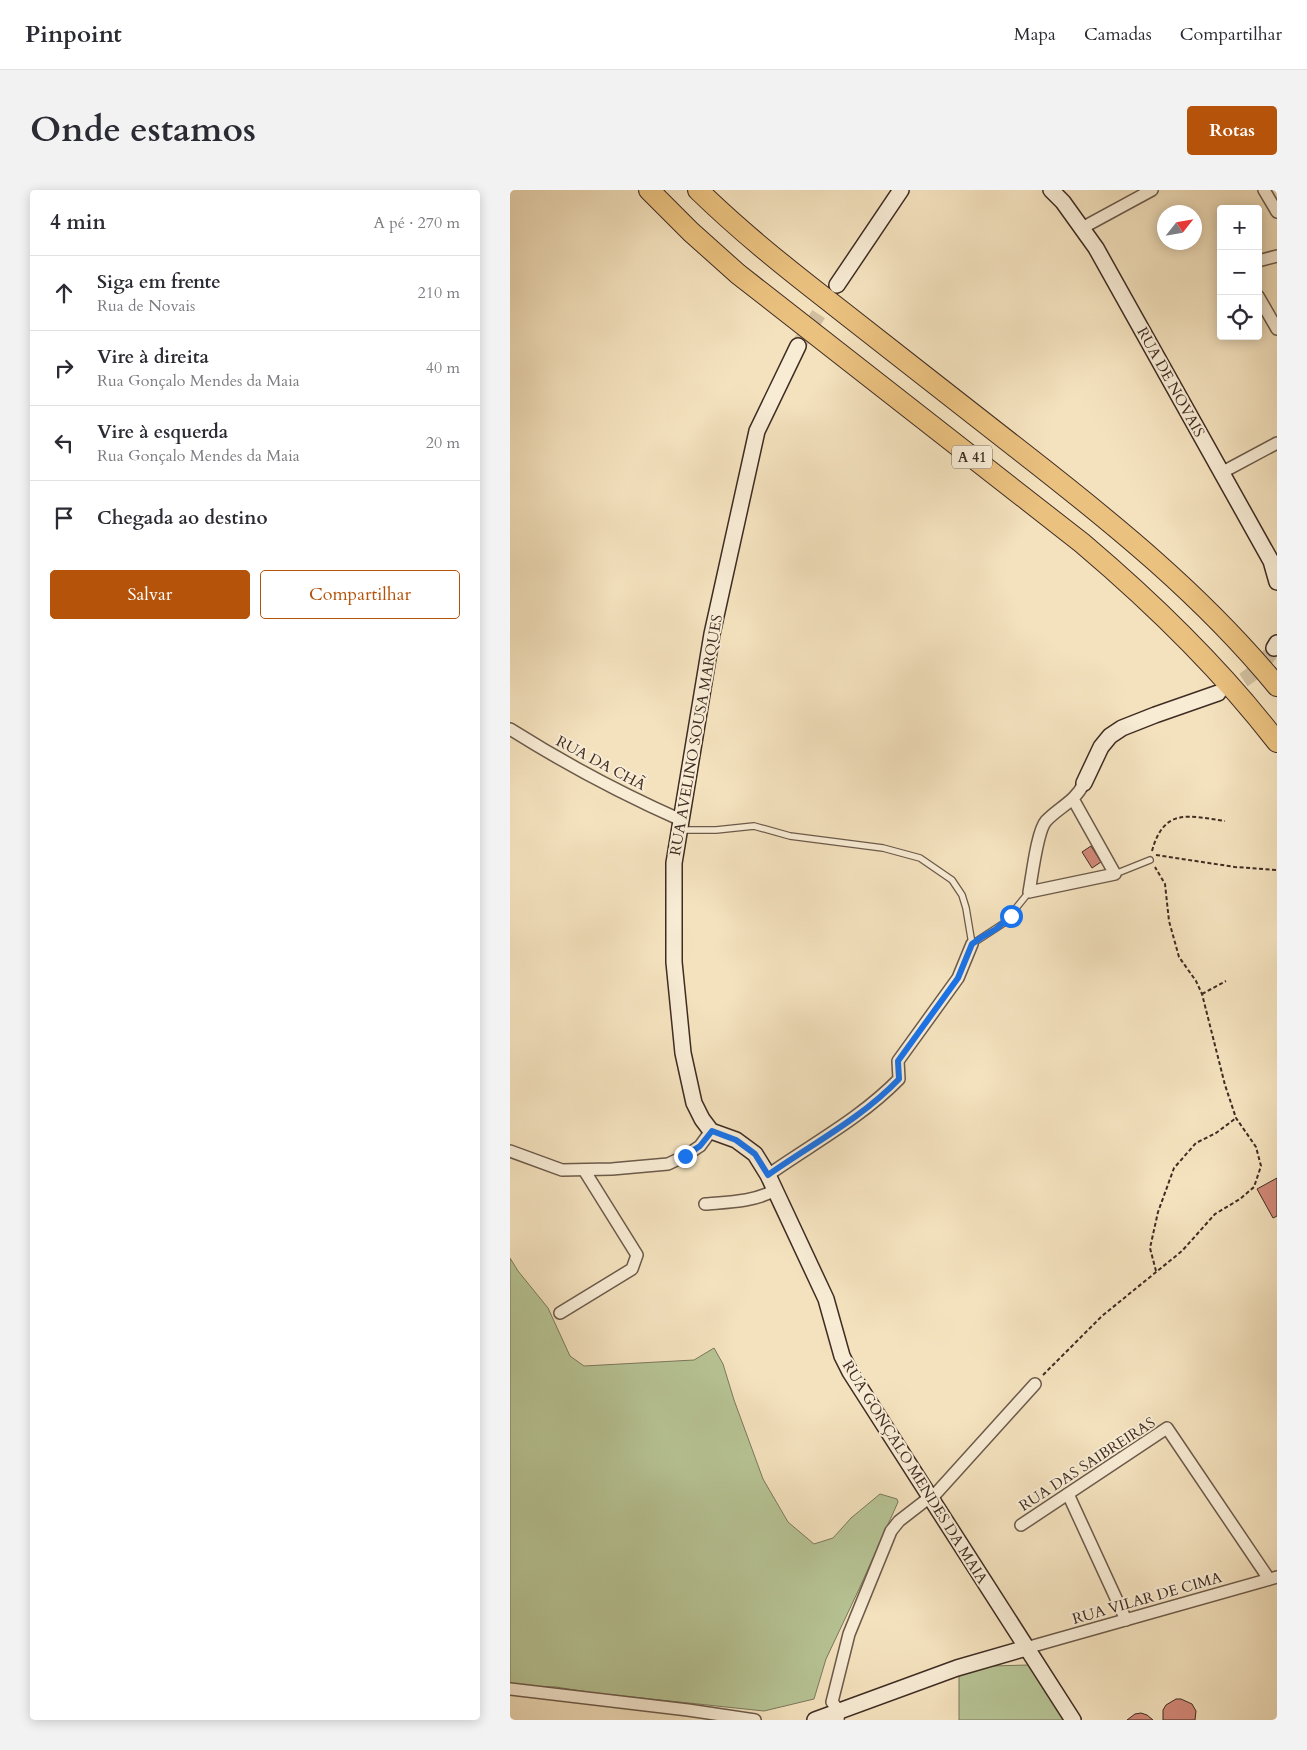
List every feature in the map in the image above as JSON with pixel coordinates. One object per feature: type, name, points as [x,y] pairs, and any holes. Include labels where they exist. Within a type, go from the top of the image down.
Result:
[{"type":"highway","name":"A 41","points":[[649,190],[691,232],[738,274],[1116,572],[1150,602],[1207,658],[1277,742]]},
{"type":"highway","name":"A 41","points":[[698,190],[783,265],[1079,496],[1152,557],[1222,623],[1277,686]]},
{"type":"street","points":[[837,285],[901,190]]},
{"type":"street","name":"RUA DE NOVAIS","points":[[1051,190],[1096,248],[1271,561],[1277,582]]},
{"type":"street","points":[[1082,228],[1152,190]]},
{"type":"street","points":[[1264,190],[1277,212]]},
{"type":"street","points":[[1262,260],[1277,256]]},
{"type":"street","points":[[1262,303],[1277,329]]},
{"type":"street","name":"RUA AVELINO SOUSA MARQUES","points":[[712,1131],[702,1119],[694,1103],[683,1053],[674,962],[674,862],[712,634],[757,431],[798,346]]},
{"type":"street","points":[[1221,473],[1277,443]]},
{"type":"street","points":[[1074,799],[1115,874],[1029,892],[1045,822],[1079,794],[1101,747],[1110,736],[1122,728],[1154,715],[1218,693]]},
{"type":"street","name":"RUA DA CHÃ","points":[[510,730],[538,747],[653,808],[680,825]]},
{"type":"street","points":[[768,1175],[854,1119],[884,1095],[899,1079],[898,1061],[958,978],[972,944]]},
{"type":"street","points":[[510,1151],[562,1170],[612,1169],[668,1164],[700,1146],[712,1131]]},
{"type":"street","name":"RUA GONÇALO MENDES DA MAIA","points":[[712,1131],[736,1140],[755,1154],[768,1175],[826,1299],[842,1356],[850,1372],[1073,1720]]},
{"type":"street","points":[[560,1313],[632,1268],[636,1255],[584,1170]]},
{"type":"street","points":[[704,1204],[748,1199],[767,1195],[775,1190]]},
{"type":"street","points":[[838,1716],[832,1702],[850,1634],[890,1531],[899,1521],[930,1498],[1035,1384]]},
{"type":"street","name":"RUA DAS SAIBREIRAS","points":[[1021,1525],[1168,1428],[1273,1578]]},
{"type":"street","points":[[1068,1494],[1126,1620]]},
{"type":"street","name":"RUA VILAR DE CIMA","points":[[1026,1648],[1273,1578]]},
{"type":"street","points":[[815,1720],[838,1716],[957,1668],[1026,1648]]},
{"type":"street","points":[[510,1689],[755,1720]]},
{"type":"lane","points":[[680,825],[716,830],[754,826],[790,836],[883,848],[920,858],[952,880],[962,895],[972,944],[1004,923],[1029,892]]},
{"type":"lane","points":[[1115,874],[1151,857]]},
{"type":"path","points":[[1035,1384],[1102,1316],[1182,1251],[1214,1214],[1240,1199],[1254,1187],[1261,1166],[1256,1147],[1236,1118],[1225,1085],[1202,994],[1196,980],[1179,957],[1169,921],[1165,884],[1151,857],[1155,840],[1166,824],[1178,817],[1192,816],[1225,821]]},
{"type":"path","points":[[1151,857],[1277,870]]},
{"type":"path","points":[[1202,994],[1226,981]]},
{"type":"path","points":[[1156,1272],[1150,1248],[1158,1212],[1174,1168],[1196,1143],[1216,1133],[1236,1118]]},
{"type":"green space","points":[[510,1258],[548,1308],[570,1356],[584,1366],[694,1360],[714,1348],[723,1364],[763,1479],[788,1522],[814,1544],[833,1538],[851,1518],[880,1494],[897,1499],[898,1502],[826,1659],[814,1699],[764,1711],[594,1693],[556,1687],[510,1686]]},
{"type":"green space","points":[[1028,1665],[1068,1720],[959,1720],[959,1674],[991,1666]]},
{"type":"building","points":[[1091,846],[1101,862],[1092,868],[1082,852]]},
{"type":"building","points":[[1277,1178],[1277,1216],[1273,1218],[1257,1189]]},
{"type":"building","points":[[1176,1699],[1192,1704],[1196,1711],[1195,1720],[1163,1720],[1163,1710],[1166,1705]]},
{"type":"building","points":[[1141,1713],[1153,1720],[1127,1720],[1135,1714]]},
{"type":"tunnel","points":[[798,346],[833,292]]},
{"type":"tunnel","points":[[1223,691],[1252,674],[1274,648]]},
{"type":"route","points":[[685,1156],[700,1146],[712,1131],[736,1140],[755,1154],[768,1175],[854,1119],[884,1095],[899,1079],[898,1061],[958,978],[966,963],[972,944],[996,929],[1011,916]]}]
